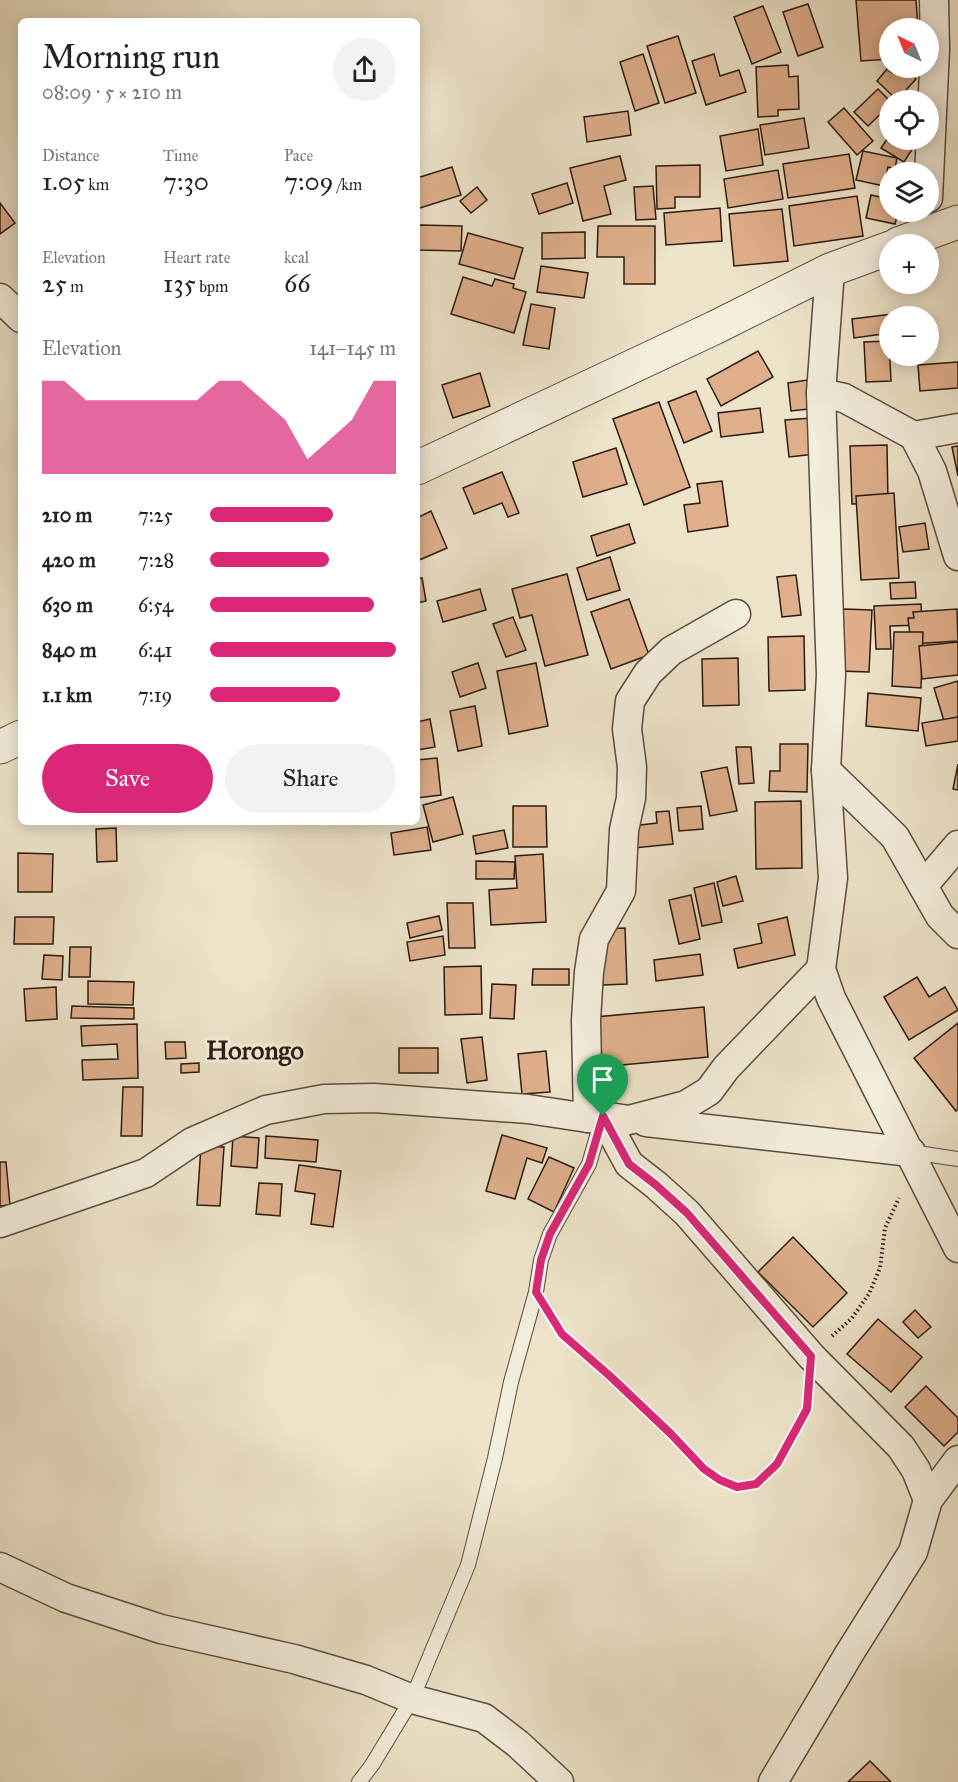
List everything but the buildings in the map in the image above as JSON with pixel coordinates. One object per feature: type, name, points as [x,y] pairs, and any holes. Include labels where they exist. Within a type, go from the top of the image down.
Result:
[{"type":"street","points":[[930,162],[935,49],[934,0]]},
{"type":"street","points":[[918,229],[958,222]]},
{"type":"street","points":[[420,467],[714,328],[830,270],[879,252]]},
{"type":"street","points":[[830,270],[821,393],[831,675],[826,770],[833,878],[821,969],[831,998],[958,1248]]},
{"type":"street","points":[[0,298],[18,315]]},
{"type":"street","points":[[821,393],[844,398],[914,436],[932,471],[958,556]]},
{"type":"street","points":[[914,436],[958,428]]},
{"type":"street","points":[[736,614],[671,651],[648,673],[630,701],[627,729],[632,767],[631,798],[624,830],[621,891],[594,939],[586,1020],[607,1118],[629,1164],[687,1213],[811,1356],[901,1446],[916,1470],[928,1500]]},
{"type":"street","points":[[0,747],[18,738]]},
{"type":"street","points":[[826,770],[895,837],[940,916],[958,934]]},
{"type":"street","points":[[922,886],[958,845]]},
{"type":"street","points":[[607,1118],[686,1105],[709,1091],[726,1068],[821,969]]},
{"type":"street","points":[[0,1223],[146,1173],[192,1142],[266,1110],[324,1099],[374,1098],[528,1109],[914,1161]]},
{"type":"street","points":[[783,1778],[849,1654],[913,1552],[928,1500],[958,1460]]},
{"type":"street","points":[[0,1567],[66,1598],[160,1629],[294,1659],[366,1680],[412,1699],[484,1718],[518,1744],[559,1782]]},
{"type":"lane","points":[[359,1782],[372,1765],[412,1699],[468,1565],[536,1292],[541,1260],[550,1234],[589,1164],[607,1118]]},
{"type":"lane","points":[[914,1161],[958,1159]]},
{"type":"path","points":[[536,1292],[562,1334],[671,1434],[704,1469],[720,1480],[737,1487],[756,1484],[777,1464],[807,1409],[811,1356],[852,1318],[868,1294],[880,1268],[885,1228],[914,1161]]},
{"type":"district","name":"Horongo","points":[[255,1050]]},
{"type":"route","points":[[603,1116],[629,1164],[687,1213],[811,1356],[807,1409],[777,1464],[756,1484],[737,1487],[720,1480],[704,1469],[671,1434],[562,1334],[536,1292],[541,1260],[550,1234],[589,1164],[603,1116]]}]
